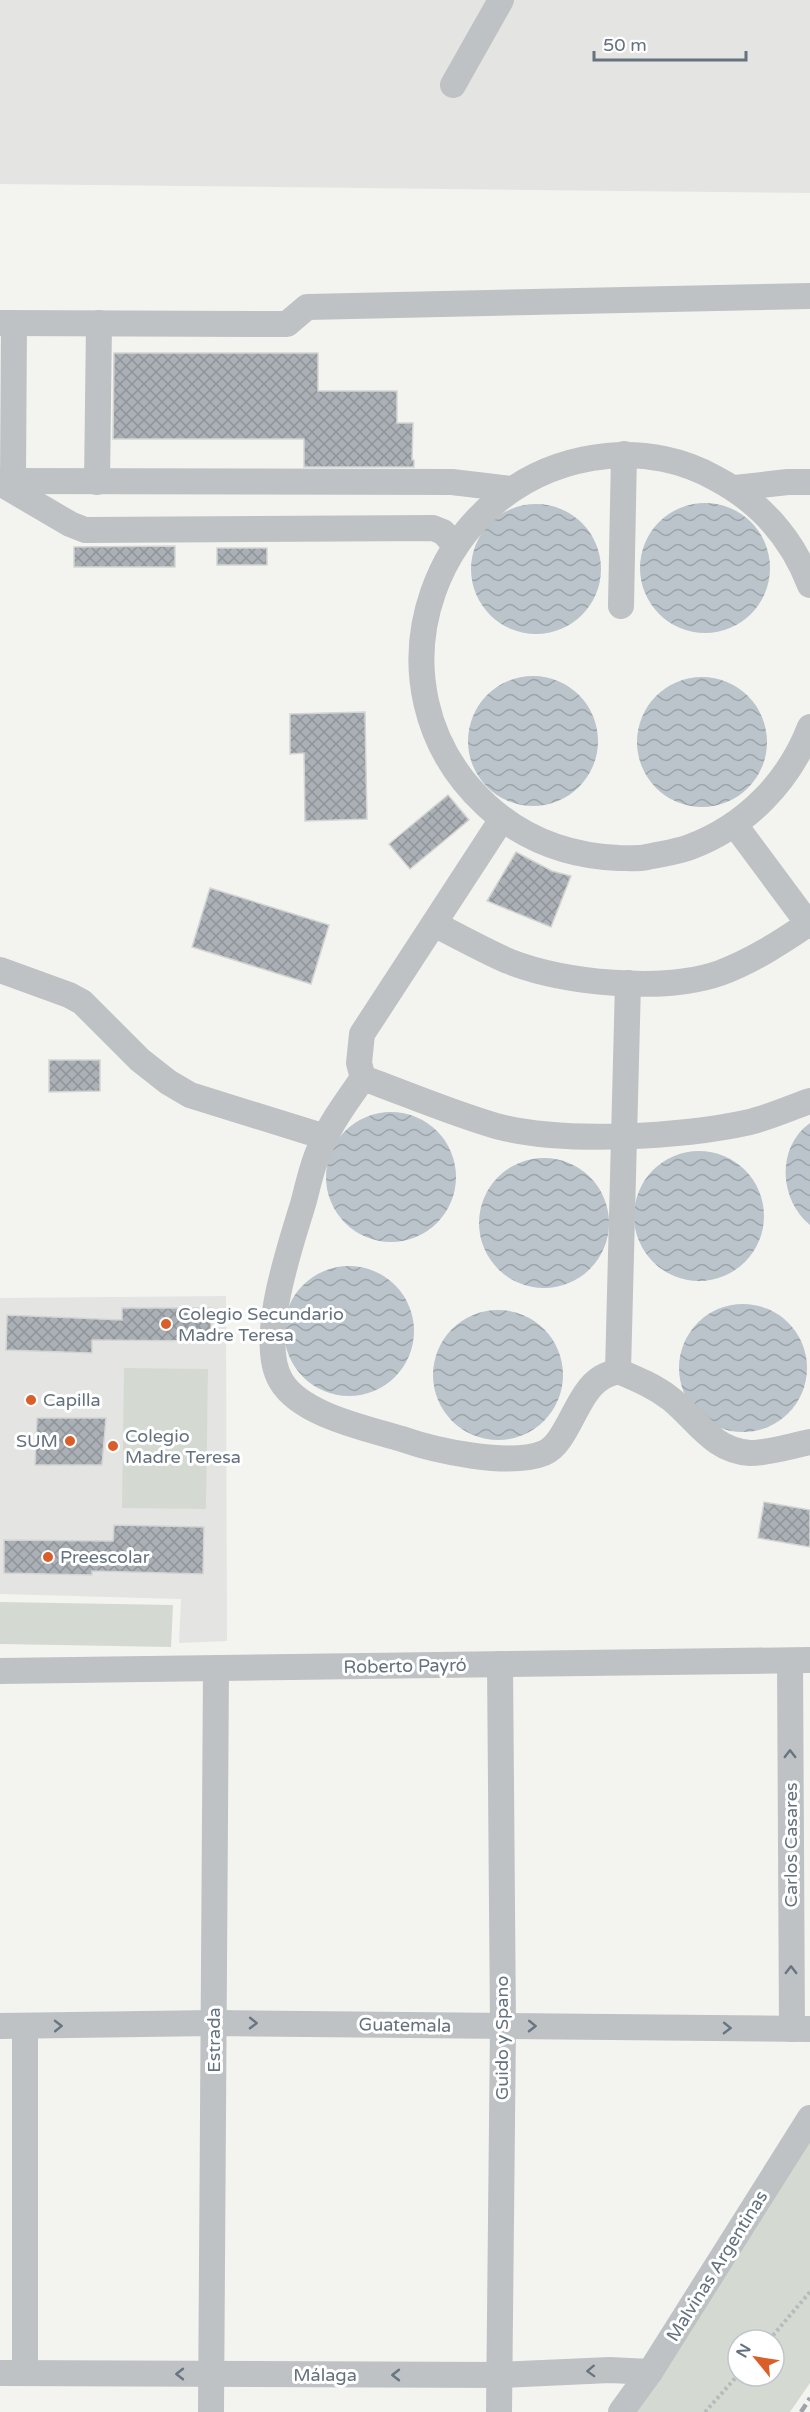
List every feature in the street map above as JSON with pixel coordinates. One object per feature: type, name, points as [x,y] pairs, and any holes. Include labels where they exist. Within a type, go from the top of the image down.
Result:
[{"type":"street","points":[[453,85],[501,0]]},
{"type":"street","points":[[4,481],[7,323],[287,324],[307,307],[810,296]]},
{"type":"street","points":[[98,482],[99,323]]},
{"type":"street","points":[[621,606],[624,454]]},
{"type":"street","points":[[810,585],[801,561],[772,521],[735,488],[700,470],[663,458],[624,454],[584,458],[546,470],[511,489],[480,514],[455,545],[434,584],[423,626],[421,670],[429,713],[445,754],[470,790],[502,819],[545,844],[593,857],[642,858],[690,847],[735,825],[772,792],[801,752],[810,727]]},
{"type":"street","points":[[4,481],[452,482],[511,489]]},
{"type":"street","points":[[4,481],[70,524],[85,530],[433,528],[443,532],[455,545]]},
{"type":"street","points":[[735,488],[810,482]]},
{"type":"street","points":[[502,819],[362,1034],[359,1063],[363,1078],[333,1121],[319,1150],[286,1258],[274,1315],[273,1353],[280,1380],[293,1395],[331,1416],[434,1450],[517,1459],[546,1452],[565,1431],[581,1398],[600,1378],[618,1371],[645,1382],[663,1394],[711,1439],[729,1449],[752,1453],[810,1442]]},
{"type":"street","points":[[434,924],[509,961],[559,976],[628,983],[683,981],[718,973],[774,947],[809,925],[735,825]]},
{"type":"street","points":[[0,970],[69,995],[81,1002],[140,1060],[168,1082],[190,1095],[325,1137]]},
{"type":"street","points":[[618,1371],[628,983]]},
{"type":"street","points":[[363,1078],[497,1126],[542,1133],[623,1136],[685,1131],[750,1122],[810,1101]]},
{"type":"street","name":"Roberto Payró","points":[[0,1671],[800,1660]]},
{"type":"street","name":"Carlos Casares","points":[[800,1660],[801,2029]]},
{"type":"street","name":"Guido y Spano","points":[[499,2412],[502,2026],[500,1664]]},
{"type":"street","name":"Estrada","points":[[212,2412],[216,1668]]},
{"type":"street","name":"Guatemala","points":[[12,2026],[214,2023],[801,2029]]},
{"type":"street","points":[[12,2026],[12,2373]]},
{"type":"street","name":"Malvinas Argentinas","points":[[621,2412],[650,2372],[810,2118]]},
{"type":"street","name":"Málaga","points":[[12,2373],[500,2375],[610,2370],[650,2372]]},
{"type":"path","points":[[779,2328],[810,2292]]},
{"type":"path","points":[[705,2412],[726,2388]]},
{"type":"shaded area","points":[[0,0],[810,0],[810,193],[0,184]]},
{"type":"shaded area","name":"Colegio Madre Teresa","points":[[226,1296],[227,1641],[179,1643],[181,1599],[0,1594],[0,1298]]},
{"type":"shaded area","points":[[124,1368],[208,1369],[206,1509],[122,1508]]},
{"type":"shaded area","points":[[0,1602],[173,1605],[171,1647],[0,1644]]},
{"type":"shaded area","points":[[810,2129],[810,2383],[790,2412],[628,2412]]},
{"type":"water","points":[[705,503],[730,508],[751,522],[765,543],[770,568],[765,593],[751,614],[730,628],[705,633],[680,628],[659,614],[645,593],[640,568],[645,543],[659,522],[680,508]]},
{"type":"water","points":[[536,504],[561,509],[582,523],[596,544],[601,569],[596,594],[582,615],[561,629],[536,634],[511,629],[490,615],[476,594],[471,569],[476,544],[490,523],[511,509]]},
{"type":"water","points":[[533,676],[558,681],[579,695],[593,716],[598,741],[593,766],[579,787],[558,801],[533,806],[508,801],[487,787],[473,766],[468,741],[473,716],[487,695],[508,681]]},
{"type":"water","points":[[702,677],[727,682],[748,696],[762,717],[767,742],[762,767],[748,788],[727,802],[702,807],[677,802],[656,788],[642,767],[637,742],[642,717],[656,696],[677,682]]},
{"type":"water","points":[[391,1112],[416,1117],[437,1131],[451,1152],[456,1177],[451,1202],[437,1223],[416,1237],[391,1242],[366,1237],[345,1223],[331,1202],[326,1177],[331,1152],[345,1131],[366,1117]]},
{"type":"water","points":[[810,1123],[810,1225],[792,1202],[787,1188],[786,1174],[791,1146],[799,1133]]},
{"type":"water","points":[[699,1151],[724,1156],[745,1170],[759,1191],[764,1216],[759,1241],[745,1262],[724,1276],[699,1281],[674,1276],[653,1262],[639,1241],[634,1216],[639,1191],[653,1170],[674,1156]]},
{"type":"water","points":[[544,1158],[569,1163],[590,1177],[604,1198],[609,1223],[604,1248],[590,1269],[569,1283],[544,1288],[519,1283],[498,1269],[484,1248],[479,1223],[484,1198],[498,1177],[519,1163]]},
{"type":"water","points":[[349,1266],[374,1271],[395,1285],[409,1306],[414,1331],[409,1356],[395,1377],[374,1391],[349,1396],[324,1391],[303,1377],[289,1356],[284,1331],[289,1306],[303,1285],[324,1271]]},
{"type":"water","points":[[743,1304],[768,1308],[789,1322],[803,1343],[807,1368],[803,1393],[789,1414],[768,1428],[743,1432],[718,1428],[697,1414],[683,1393],[679,1368],[683,1343],[697,1322],[718,1308]]},
{"type":"water","points":[[498,1310],[523,1315],[544,1329],[558,1350],[563,1375],[558,1400],[544,1421],[523,1435],[498,1440],[473,1435],[452,1421],[438,1400],[433,1375],[438,1350],[452,1329],[473,1315]]},
{"type":"building","points":[[114,353],[318,353],[318,391],[397,391],[397,423],[413,423],[412,460],[414,460],[414,467],[304,467],[304,439],[113,439]]},
{"type":"building","points":[[175,546],[175,567],[74,567],[74,547]]},
{"type":"building","points":[[217,548],[267,548],[267,565],[217,565]]},
{"type":"building","points":[[365,712],[367,819],[305,821],[304,753],[290,754],[290,714]]},
{"type":"building","points":[[448,795],[469,820],[410,869],[389,844]]},
{"type":"building","points":[[516,852],[552,871],[571,876],[551,927],[487,901]]},
{"type":"building","points":[[210,888],[329,925],[311,984],[192,947]]},
{"type":"building","points":[[49,1060],[100,1060],[100,1091],[49,1092]]},
{"type":"building","points":[[122,1308],[211,1308],[211,1341],[92,1340],[92,1353],[6,1350],[7,1315],[122,1320]]},
{"type":"building","name":"SUM","points":[[37,1418],[106,1418],[102,1465],[35,1465]]},
{"type":"building","points":[[764,1502],[810,1510],[810,1547],[758,1538]]},
{"type":"building","points":[[114,1525],[204,1527],[203,1574],[92,1571],[92,1575],[4,1573],[4,1540],[113,1541]]},
{"type":"railway","points":[[801,2412],[810,2398]]},
{"type":"place","name":"Colegio Secundario Madre Teresa","points":[[166,1324]]},
{"type":"place","name":"Capilla","points":[[31,1400]]},
{"type":"place","name":"SUM","points":[[70,1441]]},
{"type":"place","name":"Colegio Madre Teresa","points":[[113,1446]]},
{"type":"place","name":"Preescolar","points":[[48,1557]]}]
